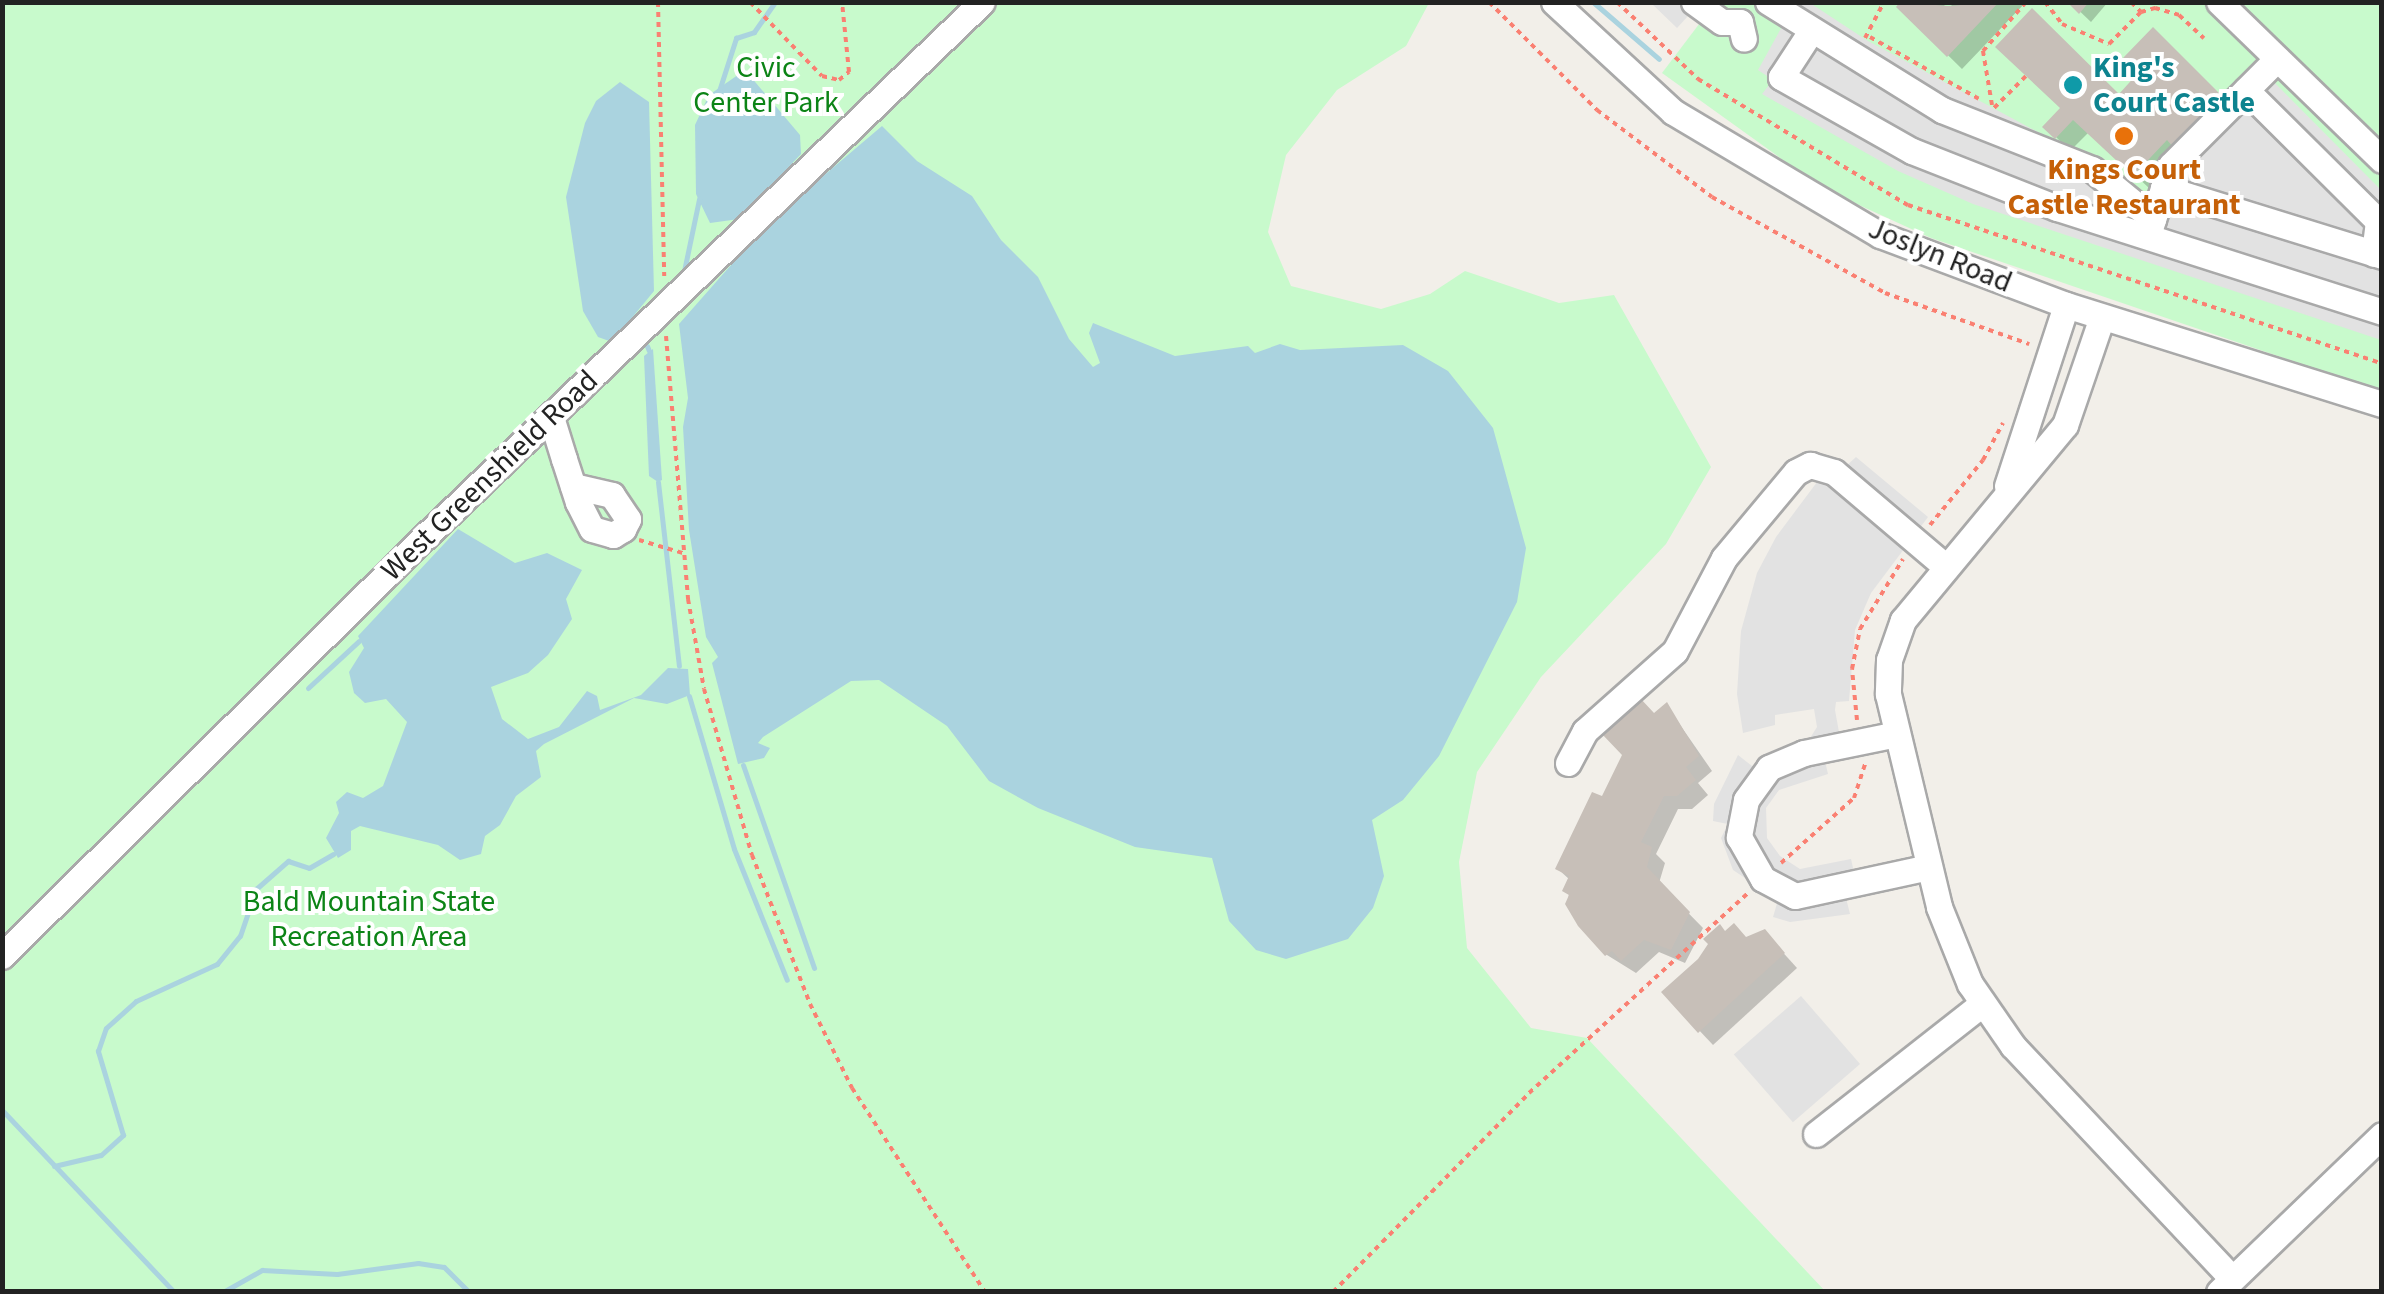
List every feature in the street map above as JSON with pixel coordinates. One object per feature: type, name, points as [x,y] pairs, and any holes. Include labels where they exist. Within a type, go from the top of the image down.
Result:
[{"type":"street","name":"West Greenshield Road","points":[[2,956],[551,417],[982,2]]},
{"type":"street","name":"Joslyn Road","points":[[1554,2],[1672,112],[1806,196],[1880,235],[2066,306],[2382,404]]},
{"type":"street","points":[[1694,2],[1722,22],[1746,21]]},
{"type":"street","points":[[1768,2],[1811,31],[1861,47],[1942,110],[2092,169],[2150,229]]},
{"type":"street","points":[[2219,2],[2382,160]]},
{"type":"street","points":[[1811,31],[1781,77],[1912,151],[2150,229],[2382,312]]},
{"type":"street","points":[[2150,229],[2171,165],[2278,59]]},
{"type":"street","points":[[2163,188],[2378,255],[2378,220],[2246,90]]},
{"type":"street","points":[[2004,496],[2040,348],[2066,306]]},
{"type":"street","points":[[2102,317],[2069,418],[1945,566],[1894,639],[1887,682],[1950,942],[1982,1004],[2226,1285],[2382,1134]]},
{"type":"street","points":[[551,417],[572,486],[592,529],[612,535],[623,530]]},
{"type":"street","points":[[1568,763],[1584,732],[1675,652],[1724,558],[1796,472],[1810,466],[1834,472],[1945,566]]},
{"type":"street","points":[[1897,734],[1804,753],[1769,768],[1746,800],[1739,837],[1766,882],[1795,896],[1929,866]]},
{"type":"street","points":[[1816,1134],[1982,1004]]},
{"type":"path","points":[[658,2],[664,310],[683,553],[704,690],[752,856],[791,957],[852,1088],[984,1292]]},
{"type":"path","points":[[750,2],[822,76],[839,80],[850,72],[842,2]]},
{"type":"path","points":[[1488,2],[1597,110],[1725,205],[1885,293],[2040,348]]},
{"type":"path","points":[[1618,2],[1698,79],[1908,204],[2382,364]]},
{"type":"path","points":[[1861,47],[1884,2]]},
{"type":"path","points":[[1992,110],[1983,51],[2026,2]]},
{"type":"path","points":[[2044,2],[2062,24],[2109,44],[2140,12],[2166,9],[2204,38]]},
{"type":"path","points":[[2132,2],[2140,12]]},
{"type":"path","points":[[1855,29],[1861,47],[1992,110],[2007,113]]},
{"type":"path","points":[[1992,110],[2026,76]]},
{"type":"path","points":[[2024,360],[2040,348]]},
{"type":"path","points":[[1925,531],[1983,460],[2008,406]]},
{"type":"path","points":[[623,530],[649,546],[683,553]]},
{"type":"path","points":[[1858,725],[1852,669],[1860,629],[1882,583],[1908,553]]},
{"type":"path","points":[[1773,870],[1854,798],[1864,783],[1864,753]]},
{"type":"path","points":[[1333,1292],[1529,1093],[1754,888]]},
{"type":"green space","points":[[3,3],[1429,3],[1406,46],[1337,90],[1286,155],[1268,232],[1291,286],[1381,309],[1430,294],[1465,271],[1559,303],[1614,295],[1711,467],[1666,544],[1541,677],[1477,772],[1459,862],[1467,948],[1531,1028],[1587,1038],[1825,1291],[3,1292]]},
{"type":"green space","points":[[1715,3],[2381,3],[2381,391],[1931,238],[1822,188],[1662,73]]},
{"type":"shaded area","points":[[1651,3],[1700,3],[1677,28]]},
{"type":"shaded area","points":[[1795,3],[1810,3],[1868,41],[2051,139],[2147,203],[2271,79],[2381,190],[2381,340],[1973,204],[1898,171],[1762,94],[1773,80],[1758,70]]},
{"type":"shaded area","points":[[1856,457],[1928,517],[1871,593],[1855,630],[1849,701],[1836,702],[1835,710],[1843,754],[1825,761],[1828,774],[1779,790],[1766,808],[1767,838],[1780,856],[1800,869],[1851,859],[1859,894],[1846,898],[1850,914],[1790,922],[1773,917],[1778,900],[1733,870],[1721,838],[1728,824],[1713,821],[1714,804],[1738,755],[1752,766],[1807,743],[1817,727],[1814,709],[1775,715],[1775,725],[1743,733],[1737,694],[1741,631],[1757,573],[1776,537],[1832,462],[1845,467]]},
{"type":"shaded area","points":[[1801,996],[1860,1064],[1793,1122],[1734,1054]]},
{"type":"water","points":[[745,70],[800,135],[801,154],[739,219],[710,223],[696,194],[695,125],[709,95]]},
{"type":"water","points":[[620,82],[649,102],[654,291],[612,342],[598,337],[583,311],[566,197],[585,123],[596,101]]},
{"type":"water","points":[[882,126],[917,161],[972,196],[1001,240],[1038,277],[1069,339],[1093,367],[1100,363],[1089,333],[1093,323],[1175,356],[1248,346],[1255,353],[1280,344],[1300,350],[1403,345],[1448,371],[1493,428],[1526,548],[1517,602],[1439,756],[1403,800],[1372,820],[1384,876],[1373,908],[1348,939],[1286,959],[1256,950],[1229,921],[1212,858],[1135,847],[1038,808],[989,781],[947,726],[879,680],[851,681],[763,737],[758,743],[770,748],[764,758],[738,764],[712,663],[718,657],[706,637],[689,530],[683,427],[688,398],[679,324],[769,222]]},
{"type":"water","points":[[653,349],[662,480],[658,482],[649,476],[644,356]]},
{"type":"water","points":[[458,529],[515,563],[547,553],[582,570],[566,599],[572,619],[548,655],[528,673],[491,687],[502,719],[528,739],[559,727],[587,691],[597,696],[600,710],[641,695],[668,668],[688,669],[690,695],[667,704],[634,698],[544,744],[536,751],[541,777],[516,796],[500,825],[485,836],[481,854],[460,860],[438,845],[360,826],[351,831],[351,850],[338,858],[326,838],[339,813],[336,802],[347,792],[363,798],[383,786],[407,722],[386,699],[365,703],[354,693],[349,672],[364,648],[358,636]]},
{"type":"building","points":[[1900,2],[1948,6],[1999,2],[1947,57],[1896,7]]},
{"type":"building","points":[[2067,2],[2089,2],[2079,14]]},
{"type":"building","name":"King's Court Castle","points":[[2032,8],[2119,94],[2138,73],[2123,58],[2153,27],[2222,96],[2173,147],[2167,140],[2133,176],[2073,120],[2055,139],[2042,127],[2060,108],[1995,47]]},
{"type":"building","points":[[1640,698],[1654,713],[1667,702],[1699,756],[1686,767],[1696,780],[1677,796],[1664,796],[1641,842],[1652,847],[1647,867],[1690,912],[1671,950],[1644,940],[1621,961],[1612,951],[1605,956],[1578,926],[1565,904],[1569,895],[1562,891],[1569,876],[1555,869],[1592,792],[1602,796],[1622,755],[1601,733]]},
{"type":"building","points":[[1734,923],[1746,937],[1765,929],[1785,953],[1698,1033],[1661,992],[1698,959],[1708,944],[1703,939],[1720,924],[1725,931]]},
{"type":"waterway","points":[[719,91],[736,38],[754,32],[775,2]]},
{"type":"waterway","points":[[1593,2],[1659,59]]},
{"type":"waterway","points":[[684,271],[699,199]]},
{"type":"waterway","points":[[647,346],[649,351]]},
{"type":"waterway","points":[[658,482],[679,666]]},
{"type":"waterway","points":[[308,688],[359,641]]},
{"type":"waterway","points":[[689,696],[734,849],[787,980]]},
{"type":"waterway","points":[[743,765],[814,968]]},
{"type":"waterway","points":[[54,1166],[101,1155],[123,1135],[98,1051],[106,1028],[136,1001],[217,964],[240,936],[256,889],[288,861],[309,868],[333,854]]},
{"type":"waterway","points":[[2,1110],[174,1292]]},
{"type":"waterway","points":[[223,1292],[262,1270],[337,1274],[418,1263],[444,1267],[469,1292]]},
{"type":"place","name":"King's Court Castle","points":[[2073,85]]},
{"type":"place","name":"Kings Court Castle Restaurant","points":[[2124,136]]},
{"type":"park label","name":"Civic Center Park","points":[[766,85]]},
{"type":"park label","name":"Bald Mountain State Recreation Area","points":[[369,919]]}]
